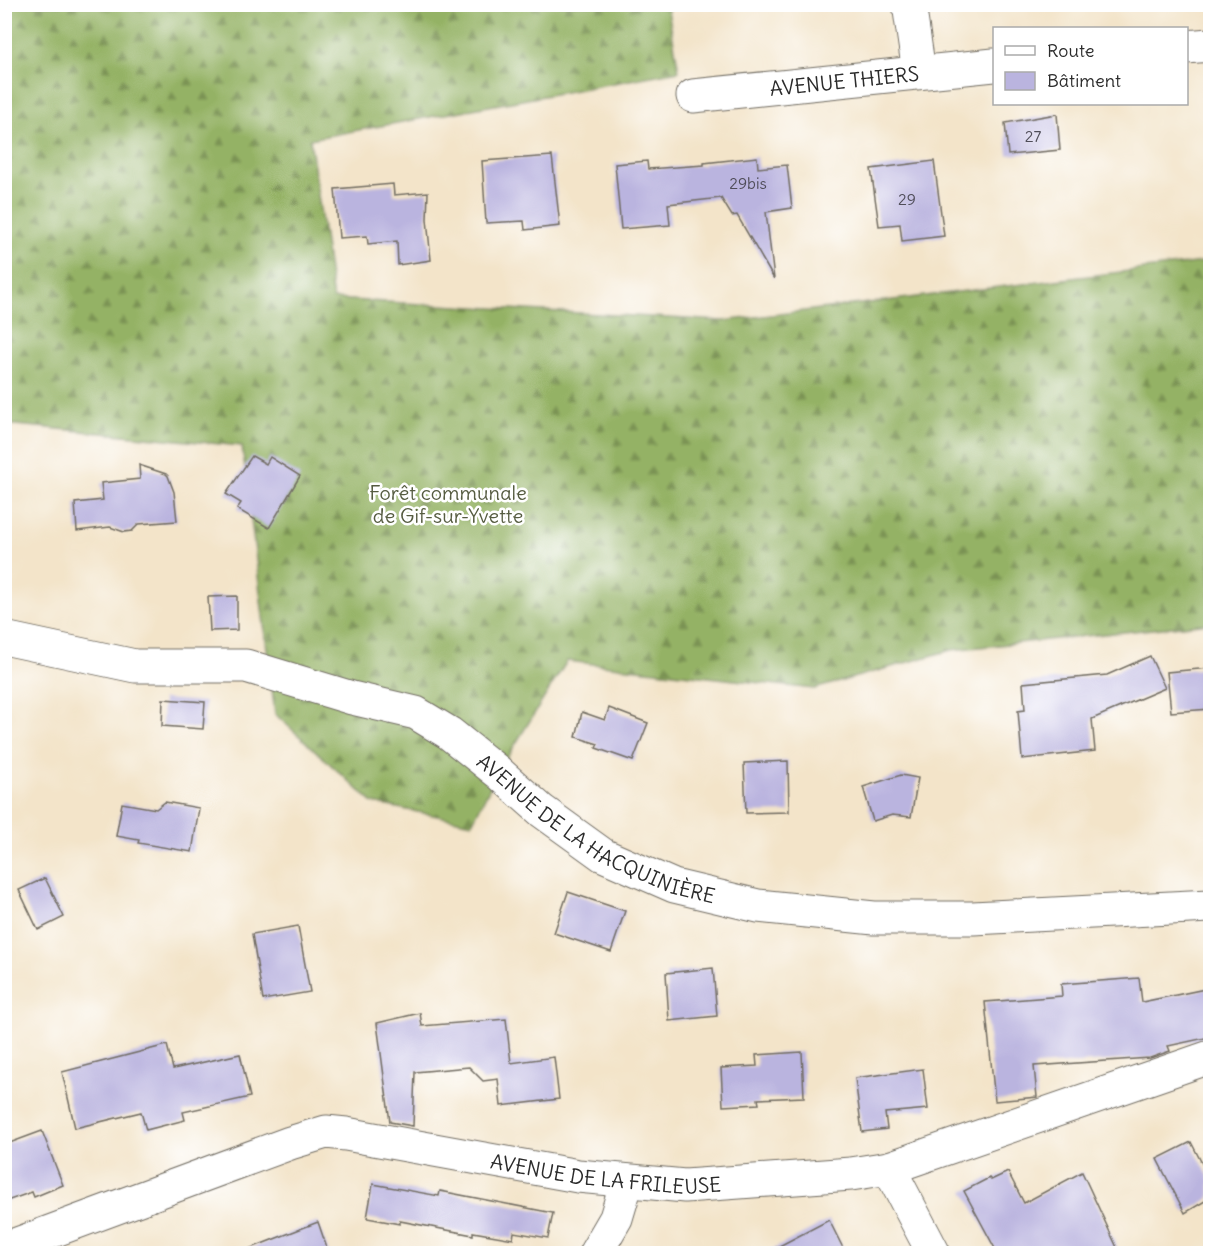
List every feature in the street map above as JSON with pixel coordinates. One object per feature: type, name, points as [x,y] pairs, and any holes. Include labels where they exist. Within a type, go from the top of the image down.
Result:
[{"type":"street","points":[[909,4],[919,72]]},
{"type":"street","points":[[1188,47],[1210,45]]},
{"type":"street","name":"AVENUE THIERS","points":[[693,96],[993,65]]},
{"type":"street","name":"AVENUE DE LA HACQUINIÈRE","points":[[4,638],[135,666],[246,666],[352,698],[416,713],[449,733],[542,811],[603,855],[674,886],[758,906],[874,918],[972,918],[1210,906]]},
{"type":"street","name":"AVENUE DE LA FRILEUSE","points":[[4,1249],[290,1143],[326,1132],[578,1176],[685,1186],[851,1174],[889,1168],[1207,1066]]},
{"type":"street","points":[[889,1168],[934,1254]]},
{"type":"street","points":[[595,1254],[616,1218],[627,1181]]},
{"type":"green space","name":"Forêt communale de Gif-sur-Yvette","points":[[4,5],[667,5],[679,71],[310,139],[333,299],[723,321],[1210,261],[1210,623],[951,650],[814,689],[567,661],[498,772],[472,823],[373,803],[275,714],[242,446],[5,424]]},
{"type":"building","points":[[1057,114],[1060,150],[1008,155],[1005,123]]},
{"type":"building","points":[[552,156],[560,226],[525,230],[524,221],[486,223],[482,161]]},
{"type":"building","points":[[757,157],[758,168],[787,165],[792,208],[766,212],[774,279],[737,215],[732,216],[721,198],[668,204],[670,225],[621,229],[615,164],[647,161],[648,169],[704,165],[704,163]]},
{"type":"building","points":[[934,161],[944,236],[902,241],[900,224],[879,226],[871,169]]},
{"type":"building","points":[[393,184],[394,195],[428,192],[427,219],[431,260],[398,265],[397,241],[368,244],[367,236],[339,238],[335,189]]},
{"type":"building","points":[[252,456],[266,464],[270,457],[300,476],[269,528],[237,509],[241,503],[226,494]]},
{"type":"building","points":[[139,465],[168,476],[174,492],[177,521],[139,524],[132,531],[124,532],[110,527],[77,531],[75,503],[103,500],[101,483],[140,479]]},
{"type":"building","points":[[237,596],[237,630],[210,631],[208,597]]},
{"type":"building","points":[[1150,656],[1165,688],[1092,719],[1095,751],[1022,759],[1018,711],[1025,710],[1023,683],[1107,675]]},
{"type":"building","points":[[1210,668],[1210,709],[1171,712],[1167,672]]},
{"type":"building","points":[[163,699],[205,702],[203,729],[162,726]]},
{"type":"building","points":[[609,708],[648,723],[633,761],[596,748],[598,744],[576,737],[582,712],[605,720]]},
{"type":"building","points":[[788,761],[789,812],[746,813],[744,763]]},
{"type":"building","points":[[901,775],[918,778],[911,817],[892,815],[873,821],[863,787]]},
{"type":"building","points":[[165,802],[199,808],[192,852],[138,843],[139,840],[116,836],[122,803],[156,809]]},
{"type":"building","points":[[45,878],[64,917],[38,930],[19,890]]},
{"type":"building","points":[[568,892],[625,911],[611,952],[554,933]]},
{"type":"building","points":[[298,926],[310,992],[263,1000],[252,934]]},
{"type":"building","points":[[713,968],[717,1016],[669,1021],[666,973]]},
{"type":"building","points":[[1139,978],[1142,1002],[1210,988],[1210,1037],[1168,1046],[1170,1051],[1150,1058],[1034,1066],[1037,1097],[995,1101],[985,1002],[1062,996],[1061,984]]},
{"type":"building","points":[[420,1013],[422,1026],[506,1019],[511,1063],[554,1057],[559,1099],[501,1106],[498,1079],[483,1081],[469,1067],[415,1072],[413,1126],[390,1122],[377,1023]]},
{"type":"building","points":[[167,1045],[173,1069],[240,1054],[250,1097],[183,1112],[185,1120],[146,1130],[141,1112],[75,1128],[62,1072]]},
{"type":"building","points":[[802,1052],[804,1097],[758,1099],[759,1104],[723,1106],[721,1068],[757,1066],[756,1055]]},
{"type":"building","points":[[923,1069],[928,1109],[885,1113],[887,1129],[862,1132],[855,1078]]},
{"type":"building","points":[[42,1131],[63,1185],[34,1197],[32,1192],[4,1202],[4,1145]]},
{"type":"building","points":[[1191,1142],[1210,1179],[1210,1198],[1185,1213],[1157,1159]]},
{"type":"building","points":[[1008,1172],[1024,1203],[1082,1172],[1120,1254],[998,1254],[964,1191],[989,1178],[991,1180]]},
{"type":"building","points":[[373,1184],[439,1196],[440,1191],[553,1213],[548,1238],[514,1232],[513,1239],[473,1232],[473,1235],[400,1221],[400,1224],[367,1218]]},
{"type":"building","points":[[829,1220],[846,1254],[764,1254]]},
{"type":"building","points":[[318,1222],[329,1254],[241,1254],[241,1252]]}]
